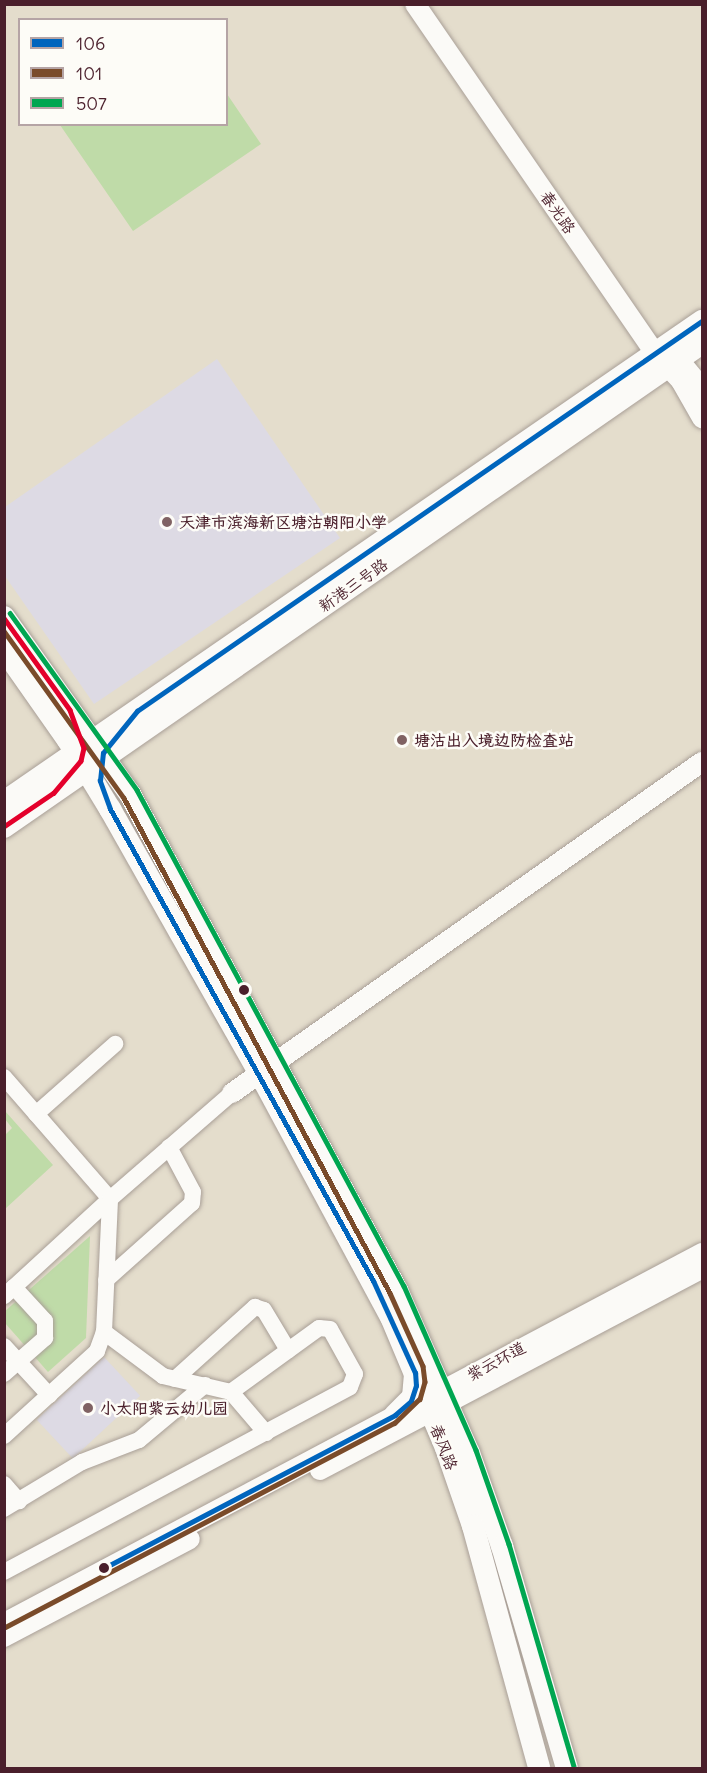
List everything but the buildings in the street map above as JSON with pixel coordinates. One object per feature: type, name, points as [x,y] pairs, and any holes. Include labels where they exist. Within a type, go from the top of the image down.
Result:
[{"type":"main road","name":"新港三号路","points":[[4,827],[50,784],[668,356],[702,321]]},
{"type":"main road","name":"新港三号路","points":[[668,356],[702,343]]},
{"type":"main road","name":"春风路","points":[[4,617],[62,715],[91,756],[130,794],[373,1281],[423,1369],[490,1581],[539,1768]]},
{"type":"main road","name":"春风路","points":[[4,649],[62,715]]},
{"type":"main road","points":[[50,784],[60,751],[62,715]]},
{"type":"main road","points":[[130,794],[122,761],[141,720]]},
{"type":"main road","name":"春风路","points":[[91,756],[110,809],[266,1066]]},
{"type":"main road","name":"新港三号路","points":[[4,802],[50,784]]},
{"type":"main road","points":[[397,1422],[413,1397],[423,1369]]},
{"type":"main road","name":"春风路","points":[[434,1400],[502,1546],[567,1768]]},
{"type":"street","name":"春光路","points":[[415,4],[668,356],[702,388]]},
{"type":"street","name":"春光路","points":[[428,4],[668,356],[702,418]]},
{"type":"street","points":[[4,1374],[45,1338],[45,1321],[9,1291],[110,1198],[266,1066],[702,762]]},
{"type":"street","points":[[36,1114],[115,1044]]},
{"type":"street","points":[[4,1077],[110,1198],[104,1332],[97,1351],[4,1436]]},
{"type":"street","points":[[106,1280],[192,1203],[193,1192],[169,1147]]},
{"type":"street","name":"紫云环道","points":[[4,1637],[702,1253]]},
{"type":"street","name":"紫云环道","points":[[434,1400],[702,1269]]},
{"type":"street","points":[[175,1379],[255,1307],[264,1310],[288,1350]]},
{"type":"street","points":[[4,1572],[350,1387],[355,1374],[330,1329],[319,1328],[231,1392]]},
{"type":"street","points":[[104,1332],[162,1376],[231,1392],[266,1433]]},
{"type":"street","points":[[4,1346],[49,1395]]},
{"type":"street","points":[[4,1484],[12,1505],[82,1462],[139,1440],[205,1385]]},
{"type":"street","name":"紫云环道","points":[[4,1623],[397,1422]]},
{"type":"shaded area","name":"天津市滨海新区塘沽朝阳小学","points":[[217,359],[340,538],[94,704],[5,576],[5,507]]},
{"type":"shaded area","name":"小太阳紫云幼儿园","points":[[104,1357],[140,1396],[73,1459],[37,1420]]},
{"type":"green space","points":[[228,95],[261,144],[133,231],[61,126],[228,126]]},
{"type":"green space","points":[[5,1111],[53,1165],[5,1209],[5,1135],[12,1128],[5,1119]]},
{"type":"green space","points":[[90,1236],[86,1338],[48,1372],[5,1323],[4,1312]]},
{"type":"transit line","name":"106","points":[[104,1568],[395,1415],[411,1401],[416,1386],[415,1373],[373,1281],[110,809],[100,781],[103,753],[137,711],[702,321]]},
{"type":"transit line","name":"507","points":[[10,613],[137,790],[404,1286],[476,1450],[509,1544],[574,1766]]},
{"type":"transit line","points":[[4,618],[70,710],[84,748],[81,761],[54,793],[4,827]]},
{"type":"transit line","name":"101","points":[[4,631],[124,798],[390,1293],[423,1366],[425,1382],[420,1399],[395,1423],[4,1628]]},
{"type":"place","name":"天津市滨海新区塘沽朝阳小学","points":[[167,522]]},
{"type":"place","name":"塘沽出入境边防检查站","points":[[402,740]]},
{"type":"place","name":"小太阳紫云幼儿园","points":[[88,1408]]}]
